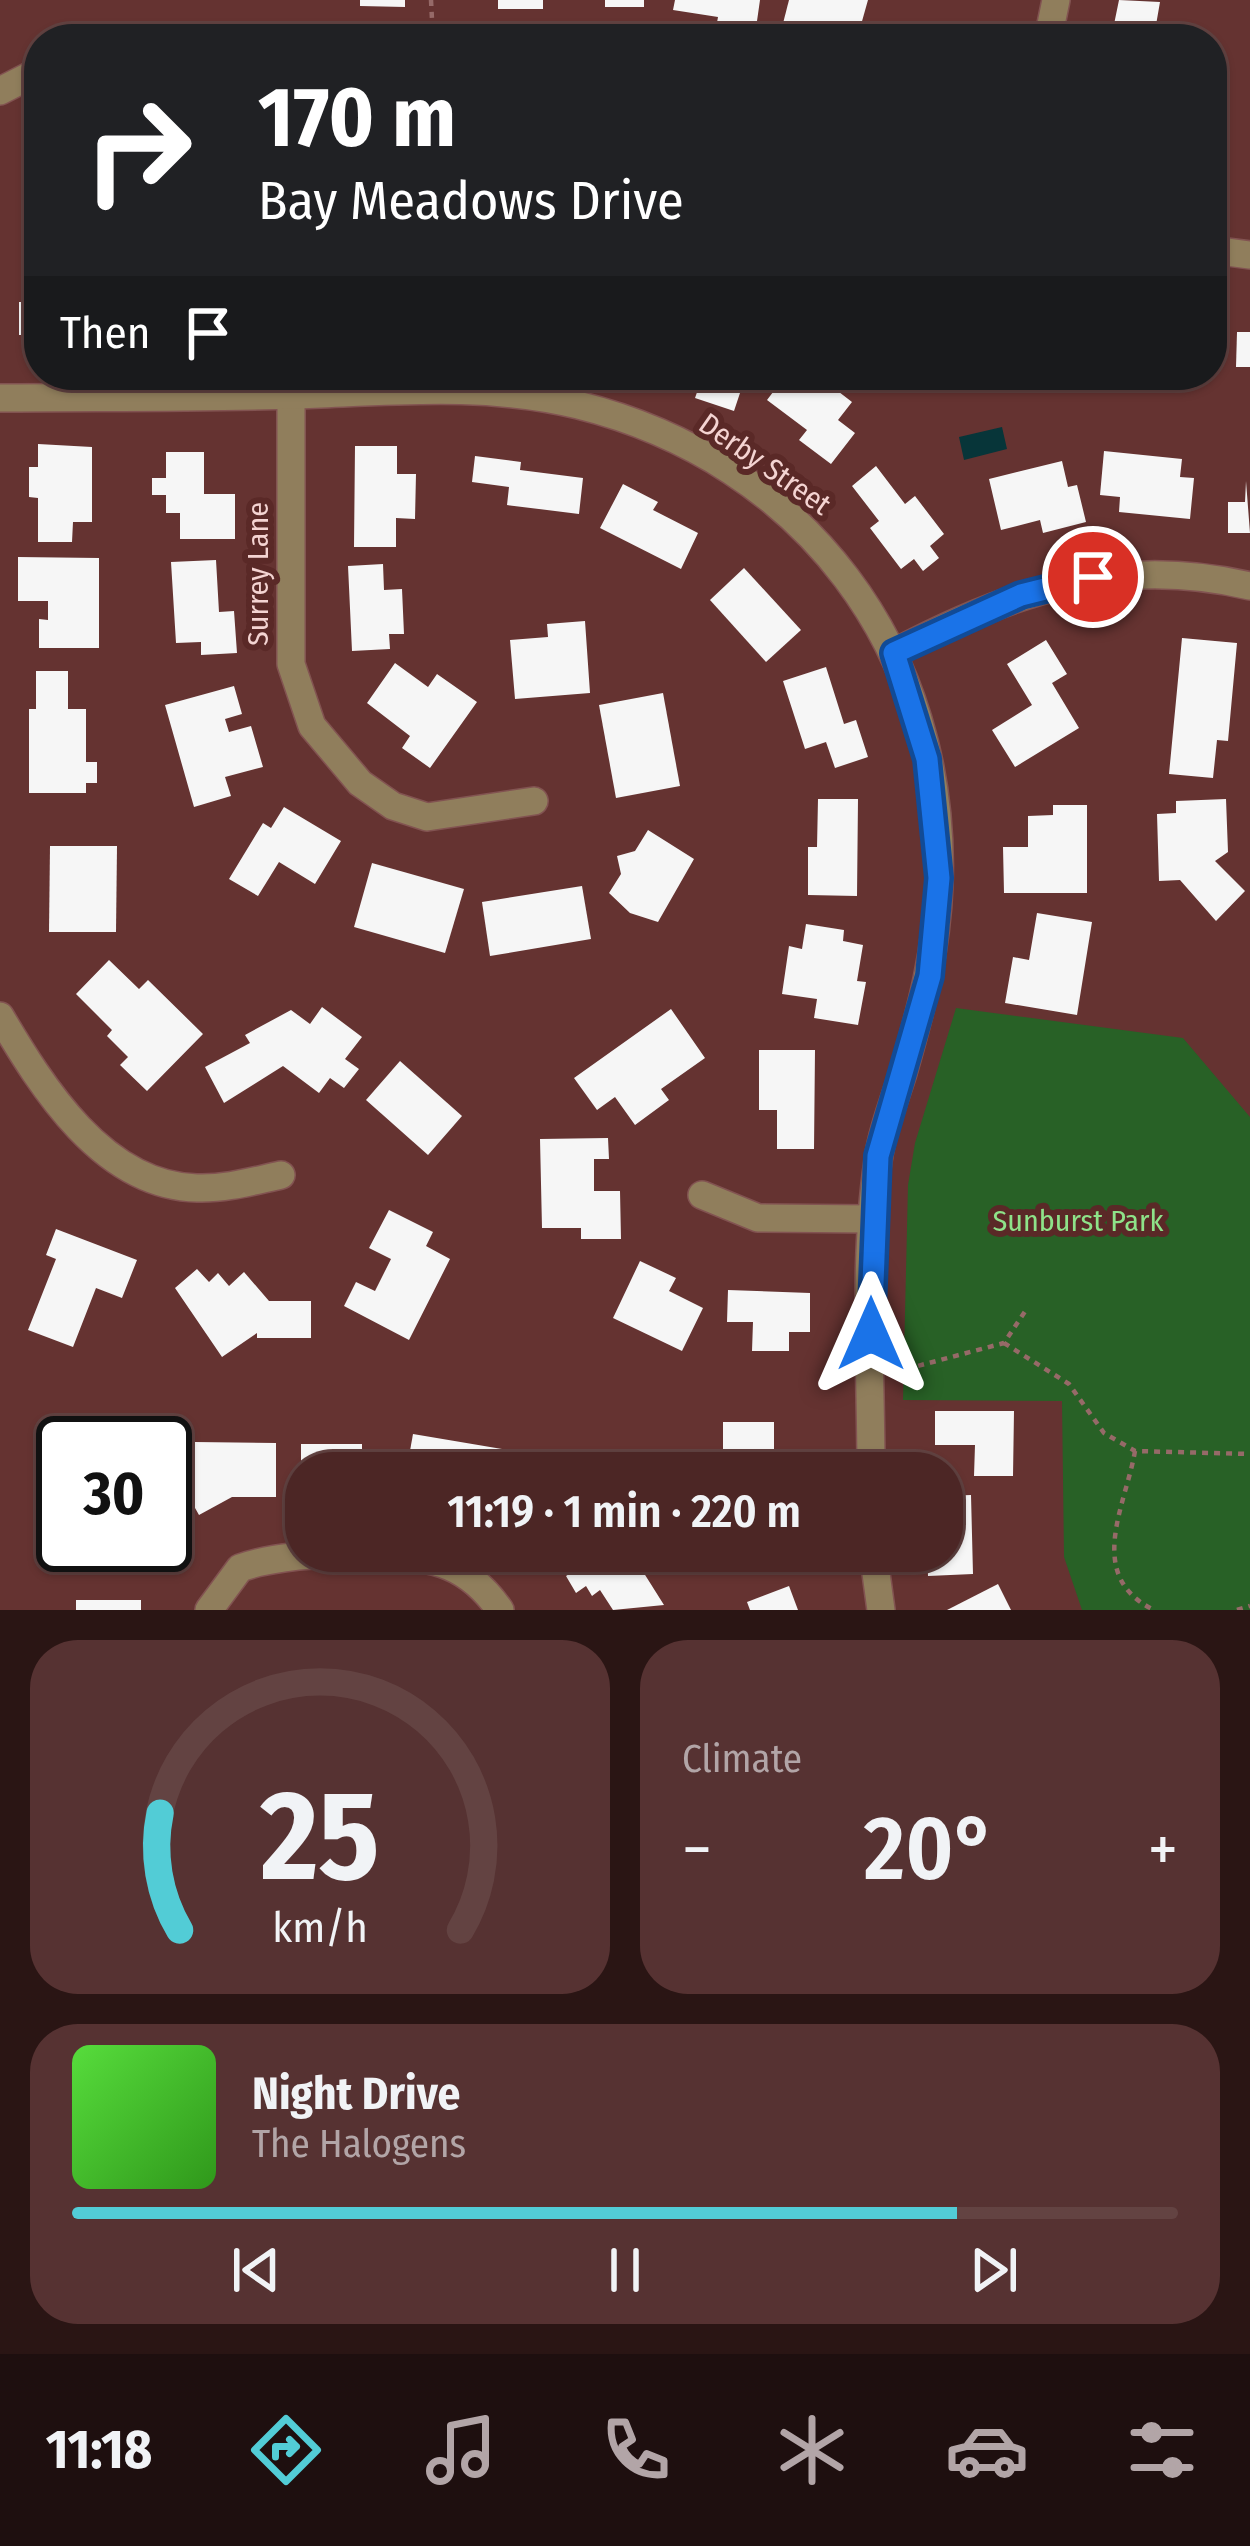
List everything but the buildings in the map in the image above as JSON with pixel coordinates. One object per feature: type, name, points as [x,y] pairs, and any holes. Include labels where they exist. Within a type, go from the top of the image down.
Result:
[{"type":"street","name":"Derby Street","points":[[0,398],[179,390]]},
{"type":"street","name":"Surrey Lane","points":[[291,390],[291,664],[312,726],[334,759],[393,806],[427,817],[534,801]]},
{"type":"street","name":"Derby Street","points":[[442,390],[574,404],[679,442],[758,491],[829,550],[894,653],[927,759],[939,878],[930,976],[878,1156],[872,1219],[871,1452]]},
{"type":"street","points":[[894,653],[957,622],[1063,581],[1179,575],[1250,586]]},
{"type":"street","points":[[0,1016],[50,1100],[83,1134],[116,1156],[157,1179],[191,1188],[281,1175]]},
{"type":"street","points":[[702,1195],[758,1218],[872,1219]]},
{"type":"street","points":[[208,1610],[240,1568],[285,1558],[336,1556],[441,1563],[475,1582],[500,1610]]},
{"type":"street","points":[[876,1572],[881,1610]]},
{"type":"path","points":[[893,1372],[1004,1343],[1028,1307]]},
{"type":"path","points":[[1004,1343],[1069,1384],[1104,1433],[1135,1451],[1250,1454]]},
{"type":"path","points":[[1135,1451],[1116,1514],[1113,1555],[1128,1588],[1154,1610]]},
{"type":"path","points":[[1237,1610],[1250,1606]]},
{"type":"green space","name":"Sunburst Park","points":[[956,1008],[1183,1038],[1250,1117],[1250,1610],[1082,1610],[1064,1557],[1062,1401],[903,1400],[908,1185],[915,1143]]},
{"type":"water","points":[[1002,427],[1007,449],[964,460],[959,437]]},
{"type":"route","points":[[871,1334],[878,1156],[930,976],[939,878],[927,759],[894,653],[1021,595],[1093,577]]}]
